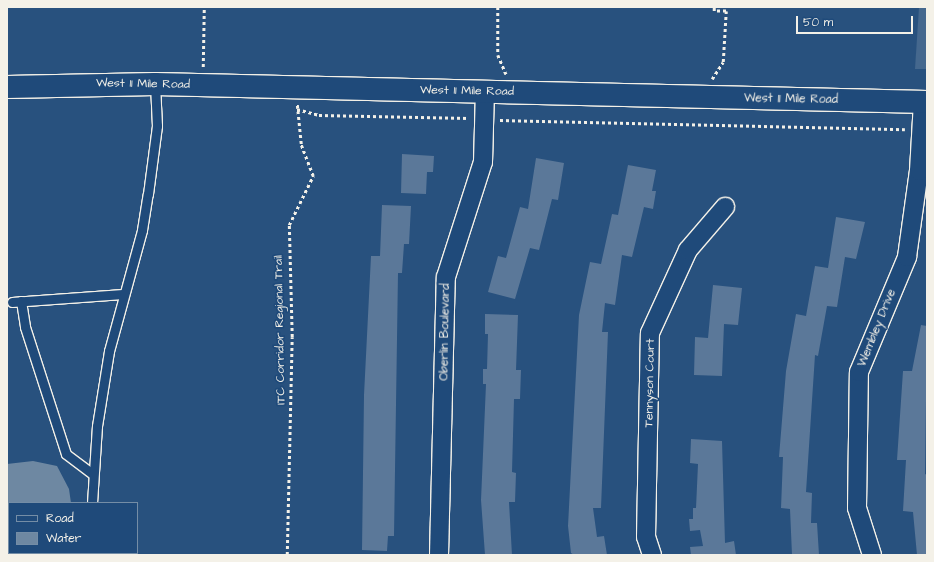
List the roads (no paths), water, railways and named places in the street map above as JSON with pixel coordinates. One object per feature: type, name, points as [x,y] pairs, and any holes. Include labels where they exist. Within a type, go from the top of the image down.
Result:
[{"type":"street","name":"West 11 Mile Road","points":[[7,87],[155,84],[925,102]]},
{"type":"street","name":"Oberlin Boulevard","points":[[439,555],[446,278],[484,162],[485,91]]},
{"type":"street","name":"Wembley Drive","points":[[872,555],[858,508],[859,372],[907,258],[925,102]]},
{"type":"street","name":"Tennyson Court","points":[[652,555],[646,537],[650,333],[688,250],[725,207]]},
{"type":"lane","points":[[92,502],[93,474],[109,351],[123,294],[142,230],[148,194],[157,126],[155,84]]},
{"type":"lane","points":[[93,474],[66,454],[17,302],[123,294]]},
{"type":"water","points":[[33,461],[57,466],[69,489],[71,502],[8,502],[8,554],[24,554],[7,555],[7,464]]}]
